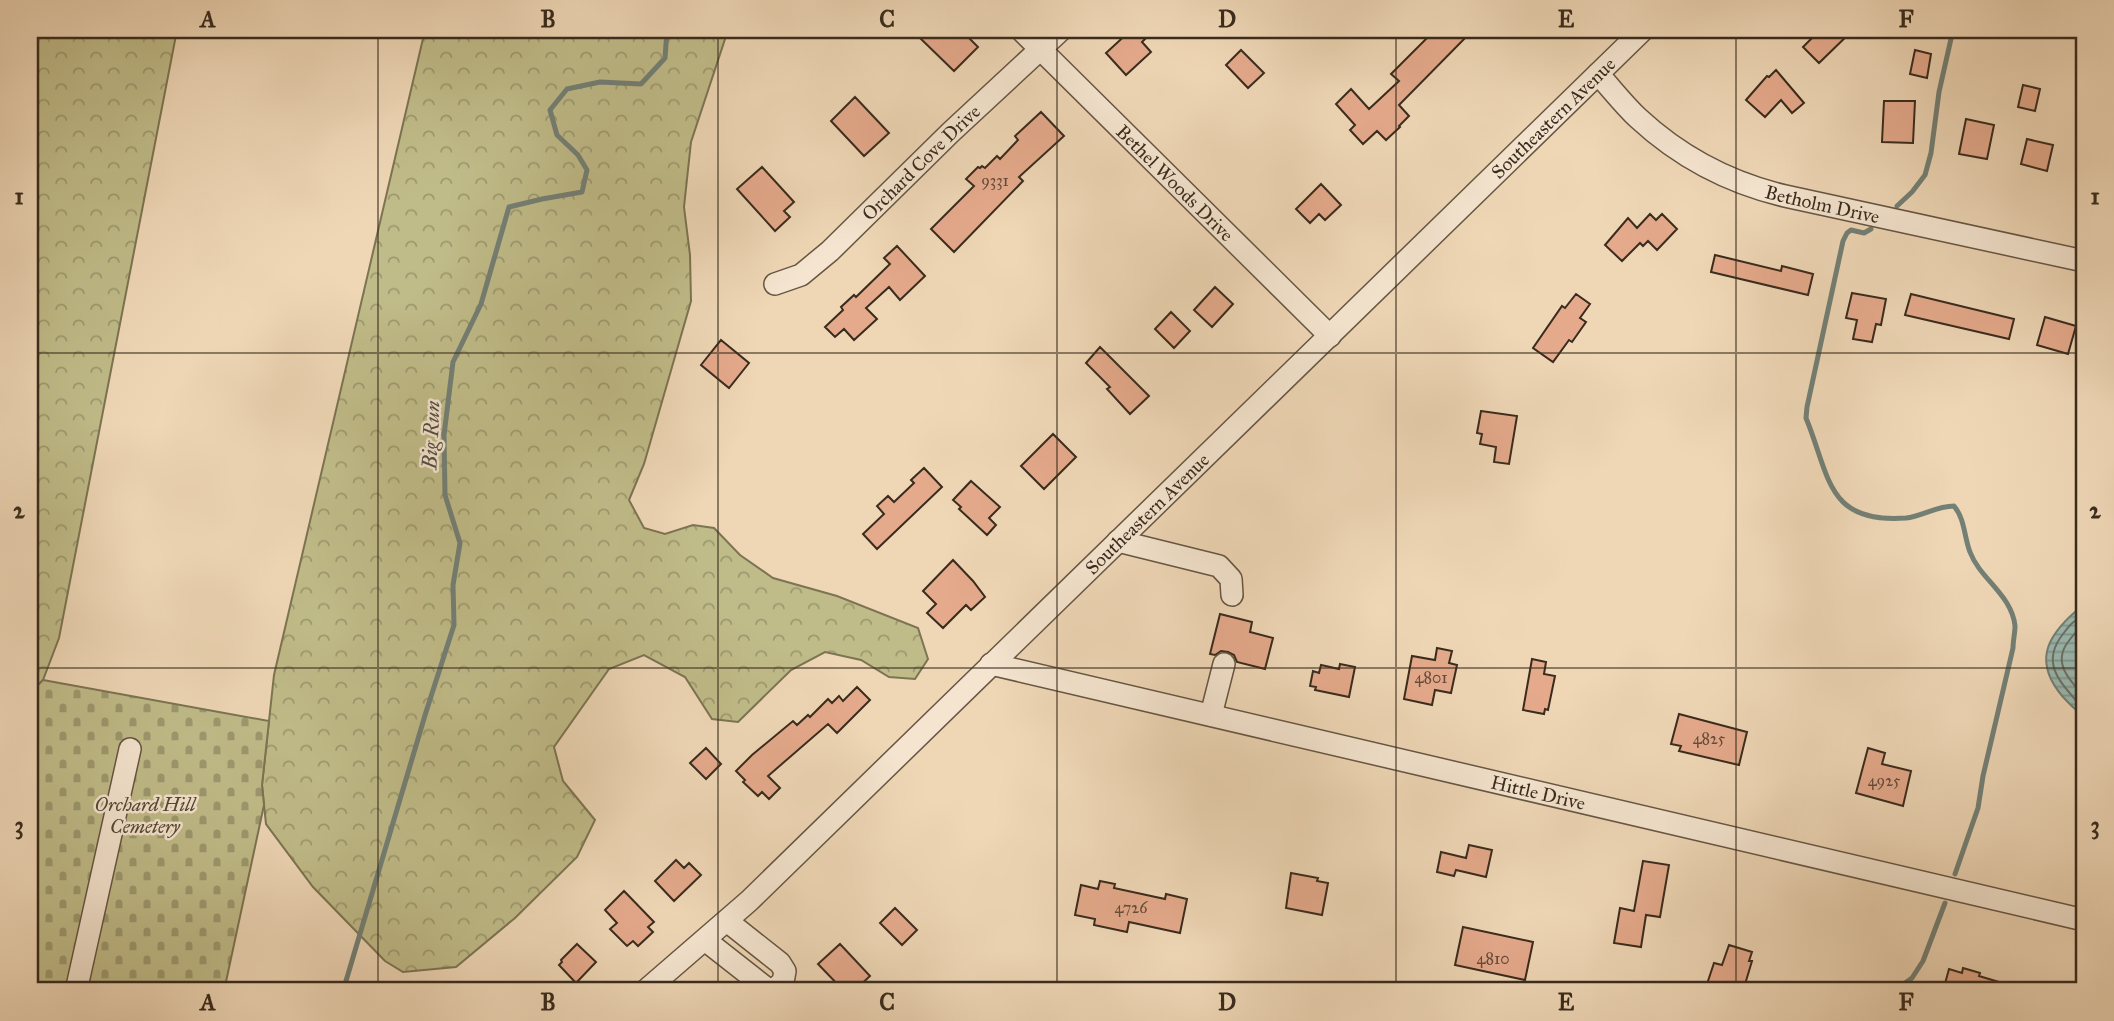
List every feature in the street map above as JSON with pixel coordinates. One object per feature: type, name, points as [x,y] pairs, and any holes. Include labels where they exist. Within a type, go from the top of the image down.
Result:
[{"type":"street","name":"Bethel Woods Drive","points":[[1021,30],[1330,336]]},
{"type":"street","name":"Orchard Cove Drive","points":[[775,284],[801,275],[830,251],[951,132],[1061,30]]},
{"type":"street","name":"Southeastern Avenue","points":[[645,991],[727,921],[1643,30]]},
{"type":"street","name":"Betholm Drive","points":[[1598,74],[1637,117],[1663,139],[1698,163],[1744,184],[1785,196],[2084,261]]},
{"type":"street","points":[[1118,541],[1219,566],[1231,579],[1232,595]]},
{"type":"street","name":"Hittle Drive","points":[[991,664],[2084,920]]},
{"type":"street","points":[[1211,715],[1224,664]]},
{"type":"street","points":[[76,991],[131,749]]},
{"type":"street","points":[[705,940],[771,991],[783,982],[785,971],[780,963],[727,921]]},
{"type":"green space","points":[[30,30],[177,30],[59,638],[43,680],[30,693]]},
{"type":"green space","points":[[425,30],[728,30],[691,142],[684,207],[690,255],[691,301],[644,464],[629,500],[644,528],[665,534],[693,525],[714,528],[740,555],[773,578],[837,596],[918,628],[928,659],[915,679],[889,677],[861,660],[825,652],[791,670],[738,722],[712,719],[685,677],[644,655],[609,669],[554,747],[563,781],[595,820],[577,857],[515,918],[456,967],[403,972],[385,961],[313,887],[266,824],[262,785],[274,675]]},
{"type":"green space","name":"Orchard Hill Cemetery","points":[[43,680],[269,721],[262,785],[264,805],[224,991],[30,991],[30,693]]},
{"type":"water","points":[[2076,611],[2084,611],[2084,715],[2070,705],[2054,685],[2046,662],[2051,641]]},
{"type":"building","points":[[930,30],[961,30],[978,47],[954,71],[921,39]]},
{"type":"building","points":[[1131,30],[1154,30],[1142,42],[1151,52],[1126,75],[1106,53]]},
{"type":"building","points":[[1435,30],[1473,30],[1399,105],[1409,116],[1400,127],[1386,140],[1377,131],[1363,144],[1350,130],[1355,125],[1336,104],[1351,89],[1369,109],[1399,81],[1391,74]]},
{"type":"building","points":[[1820,30],[1853,30],[1819,63],[1803,47]]},
{"type":"building","points":[[1241,50],[1264,73],[1248,88],[1226,65]]},
{"type":"building","points":[[1915,50],[1931,54],[1927,78],[1910,74]]},
{"type":"building","points":[[1776,70],[1804,103],[1792,113],[1781,100],[1765,117],[1746,100],[1767,76]]},
{"type":"building","points":[[2023,85],[2040,89],[2035,111],[2018,107]]},
{"type":"building","points":[[855,97],[889,133],[864,156],[831,121]]},
{"type":"building","points":[[1884,101],[1915,101],[1913,143],[1882,142]]},
{"type":"building","points":[[1041,112],[1064,136],[1019,177],[1023,181],[954,252],[931,229],[974,186],[966,179],[978,167],[985,168],[997,156],[1000,159],[1018,140],[1015,136]]},
{"type":"building","points":[[1966,119],[1994,125],[1987,159],[1959,154]]},
{"type":"building","points":[[2027,139],[2053,145],[2047,171],[2021,164]]},
{"type":"building","points":[[762,167],[794,202],[784,211],[790,217],[775,231],[737,189]]},
{"type":"building","points":[[1321,184],[1341,205],[1325,220],[1319,214],[1310,223],[1296,209]]},
{"type":"building","points":[[1650,214],[1656,220],[1662,214],[1677,229],[1657,250],[1648,241],[1643,246],[1640,243],[1622,261],[1605,245],[1628,218],[1637,228]]},
{"type":"building","points":[[897,246],[925,276],[900,300],[889,287],[866,308],[877,319],[854,340],[844,329],[835,337],[825,327],[843,310],[841,307],[854,295],[856,297],[890,264],[884,258]]},
{"type":"building","points":[[1715,255],[1781,271],[1782,266],[1813,274],[1808,295],[1711,272]]},
{"type":"building","points":[[1215,287],[1233,304],[1212,327],[1194,310]]},
{"type":"building","points":[[1852,293],[1886,299],[1881,325],[1876,324],[1872,342],[1853,339],[1857,320],[1846,318]]},
{"type":"building","points":[[1576,294],[1590,304],[1580,318],[1586,322],[1553,362],[1533,348],[1562,306],[1565,308]]},
{"type":"building","points":[[1911,294],[2014,319],[2009,339],[1905,315]]},
{"type":"building","points":[[1171,312],[1190,331],[1174,348],[1155,329]]},
{"type":"building","points":[[2045,317],[2076,326],[2068,354],[2037,345]]},
{"type":"building","points":[[721,340],[749,363],[729,388],[701,365]]},
{"type":"building","points":[[1100,347],[1149,396],[1130,414],[1107,389],[1110,387],[1086,363]]},
{"type":"building","points":[[1481,411],[1517,416],[1509,464],[1494,462],[1496,447],[1480,444],[1482,434],[1477,433]]},
{"type":"building","points":[[1053,434],[1076,457],[1044,489],[1021,466]]},
{"type":"building","points":[[924,468],[942,487],[877,549],[863,534],[884,514],[877,506],[888,496],[894,502],[914,483],[911,480]]},
{"type":"building","points":[[971,481],[1000,507],[989,518],[996,525],[987,535],[953,500]]},
{"type":"building","points":[[953,560],[985,597],[971,610],[966,605],[943,628],[927,613],[936,604],[923,591]]},
{"type":"building","points":[[1220,614],[1252,622],[1250,632],[1273,638],[1265,669],[1237,662],[1234,655],[1228,652],[1210,654]]},
{"type":"building","points":[[1437,648],[1452,651],[1449,663],[1457,665],[1451,693],[1435,690],[1432,705],[1404,699],[1412,656],[1435,660]]},
{"type":"building","points":[[1532,659],[1546,662],[1544,674],[1555,676],[1548,710],[1545,709],[1544,714],[1523,710]]},
{"type":"building","points":[[1340,664],[1355,667],[1349,697],[1315,690],[1316,687],[1310,686],[1313,671],[1319,673],[1321,665],[1339,669]]},
{"type":"building","points":[[857,687],[870,700],[837,733],[828,724],[768,776],[780,788],[769,799],[762,792],[758,796],[743,782],[745,780],[736,771],[752,755],[793,721],[797,725],[808,715],[810,717],[828,699],[832,703],[839,696],[843,701]]},
{"type":"building","points":[[1679,714],[1747,732],[1739,765],[1679,751],[1681,746],[1671,744]]},
{"type":"building","points":[[706,748],[721,764],[706,779],[690,763]]},
{"type":"building","points":[[1868,748],[1885,753],[1882,764],[1911,771],[1903,806],[1856,793]]},
{"type":"building","points":[[1469,845],[1492,850],[1486,877],[1456,870],[1454,876],[1437,872],[1441,852],[1466,858]]},
{"type":"building","points":[[676,860],[684,868],[689,863],[701,875],[674,901],[655,881]]},
{"type":"building","points":[[1643,861],[1669,865],[1660,917],[1646,915],[1641,947],[1614,943],[1620,908],[1634,911]]},
{"type":"building","points":[[1291,873],[1318,878],[1317,881],[1328,883],[1322,915],[1286,908]]},
{"type":"building","points":[[1100,881],[1115,884],[1114,888],[1165,899],[1166,894],[1187,899],[1180,933],[1129,922],[1127,932],[1094,925],[1095,919],[1075,915],[1081,885],[1098,889]]},
{"type":"building","points":[[624,891],[654,922],[648,927],[653,932],[638,946],[633,941],[627,946],[610,929],[617,923],[605,910]]},
{"type":"building","points":[[895,908],[917,930],[902,945],[880,923]]},
{"type":"building","points":[[1463,927],[1533,942],[1525,980],[1455,965]]},
{"type":"building","points":[[577,944],[596,962],[576,983],[559,965]]},
{"type":"building","points":[[840,944],[870,976],[854,991],[844,991],[818,964]]},
{"type":"building","points":[[1729,945],[1752,952],[1743,991],[1720,991],[1706,987],[1714,963],[1722,965]]},
{"type":"building","points":[[1963,968],[1980,973],[1979,976],[2016,987],[2016,991],[1943,991],[1949,969],[1962,973]]},
{"type":"waterway","name":"Big Run","points":[[343,991],[454,625],[453,585],[460,543],[445,495],[444,435],[453,362],[481,304],[509,207],[582,192],[587,170],[578,155],[557,135],[550,110],[567,89],[600,82],[641,84],[665,58],[667,30]]},
{"type":"waterway","points":[[1897,206],[1925,175],[1953,30]]},
{"type":"waterway","points":[[1871,229],[1864,233],[1851,230],[1843,241],[1807,407],[1806,418],[1820,459],[1835,492],[1846,504],[1860,513],[1880,518],[1906,518],[1954,506],[1975,562],[2008,605],[2015,626],[2013,648],[1978,808],[1955,874]]},
{"type":"waterway","points":[[1894,991],[1912,978],[1923,961],[1945,903]]}]
